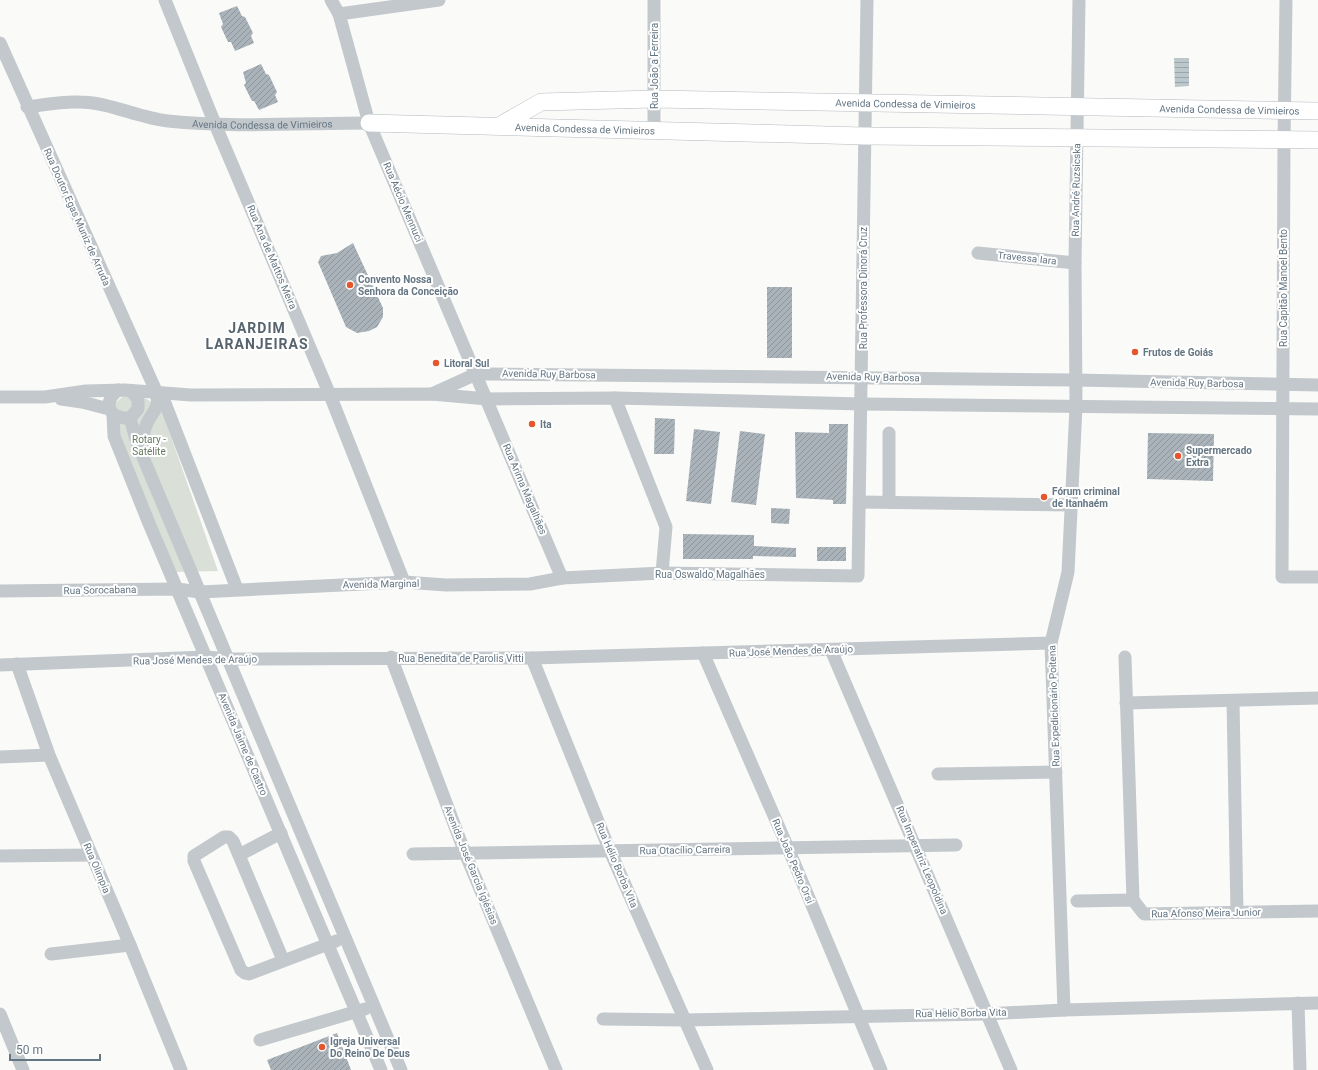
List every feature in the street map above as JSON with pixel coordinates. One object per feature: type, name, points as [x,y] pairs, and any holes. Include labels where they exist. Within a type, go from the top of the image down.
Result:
[{"type":"main road","name":"Avenida Condessa de Vimieiros","points":[[499,126],[541,102],[654,99],[864,101],[1284,109],[1318,111]]},
{"type":"main road","name":"Avenida Condessa de Vimieiros","points":[[370,123],[654,132],[864,136],[1077,137],[1284,141],[1318,140]]},
{"type":"street","name":"Rua Ana de Mattos Meira","points":[[165,0],[215,124],[330,395],[404,582]]},
{"type":"street","name":"Rua Aécio Mennuci","points":[[331,0],[339,14],[370,123],[487,400]]},
{"type":"street","points":[[339,14],[439,0]]},
{"type":"street","name":"Rua João a Ferreira","points":[[654,0],[654,132]]},
{"type":"street","name":"Rua Professora Dinorá Cruz","points":[[858,576],[862,404],[864,101],[867,0]]},
{"type":"street","name":"Rua André Ruzsicska","points":[[1075,380],[1075,263],[1079,0]]},
{"type":"street","name":"Rua Capitão Manoel Bento","points":[[1286,0],[1282,385],[1282,577],[1318,577]]},
{"type":"street","name":"Rua Doutor Egas Muniz de Arruda","points":[[0,43],[27,107],[156,391]]},
{"type":"street","name":"Avenida Condessa de Vimieiros","points":[[27,107],[79,102],[103,105],[154,119],[215,124],[370,123]]},
{"type":"street","name":"Travessa Iara","points":[[978,253],[1075,263]]},
{"type":"street","name":"Avenida Ruy Barbosa","points":[[432,394],[476,374],[862,377],[1318,385]]},
{"type":"street","name":"Rua Expedicionário Poitena","points":[[1064,1010],[1051,643],[1068,572],[1076,407],[1075,380]]},
{"type":"street","points":[[111,412],[109,402],[112,395],[118,390]]},
{"type":"street","name":"Avenida Ruy Barbosa","points":[[45,397],[86,391],[118,390],[132,392],[156,391],[191,395]]},
{"type":"street","points":[[156,391],[237,589]]},
{"type":"street","points":[[132,392],[139,404],[133,416]]},
{"type":"street","name":"Avenida Ruy Barbosa","points":[[0,397],[45,397],[82,402],[111,412],[121,419],[151,412],[182,396],[191,395],[432,394],[487,400],[615,398],[862,404],[1318,409]]},
{"type":"street","points":[[615,398],[666,527],[662,573]]},
{"type":"street","name":"Rua Arima Magalhães","points":[[487,400],[562,578]]},
{"type":"street","points":[[142,452],[142,442],[146,424],[161,406]]},
{"type":"street","name":"Avenida Jaime de Castro","points":[[111,412],[114,436],[206,658],[381,1070]]},
{"type":"street","name":"Avenida Jaime de Castro","points":[[133,416],[134,435],[401,1070]]},
{"type":"street","points":[[889,433],[889,502]]},
{"type":"street","points":[[860,502],[1071,505]]},
{"type":"street","name":"Rua Oswaldo Magalhães","points":[[562,578],[662,573],[858,576]]},
{"type":"street","name":"Avenida Marginal","points":[[200,592],[404,582],[446,584],[530,584],[562,578]]},
{"type":"street","name":"Rua Sorocabana","points":[[0,591],[177,589],[200,592]]},
{"type":"street","name":"Rua José Mendes de Araújo","points":[[532,658],[1051,643]]},
{"type":"street","name":"Rua Imperatriz Leopoldina","points":[[832,650],[1011,1070]]},
{"type":"street","name":"Rua João Pedro Orsi","points":[[703,653],[788,848],[881,1070]]},
{"type":"street","name":"Rua José Mendes de Araújo","points":[[0,665],[206,658],[391,657]]},
{"type":"street","name":"Rua Benedita de Parolis Vitti","points":[[391,657],[532,658]]},
{"type":"street","name":"Avenida José Garcia Iglésias","points":[[391,657],[465,853],[556,1070]]},
{"type":"street","points":[[1077,901],[1133,900],[1125,657]]},
{"type":"street","name":"Rua Hélio Borba Vita","points":[[532,658],[610,851],[706,1070]]},
{"type":"street","name":"Rua Olimpia","points":[[18,664],[49,754],[181,1070]]},
{"type":"street","points":[[222,694],[240,686]]},
{"type":"street","points":[[1126,703],[1318,698]]},
{"type":"street","points":[[1233,701],[1237,912]]},
{"type":"street","points":[[0,757],[49,754]]},
{"type":"street","points":[[938,774],[1056,772]]},
{"type":"street","points":[[240,855],[281,833]]},
{"type":"street","points":[[283,960],[233,841],[229,837],[224,837],[198,852],[194,856],[194,861],[241,970],[245,973],[249,974],[345,938]]},
{"type":"street","name":"Rua Otacílio Carreira","points":[[413,854],[956,845]]},
{"type":"street","points":[[0,856],[91,855]]},
{"type":"street","name":"Rua Afonso Meira Junior","points":[[1133,900],[1144,914],[1318,911]]},
{"type":"street","points":[[51,954],[130,945]]},
{"type":"street","points":[[1298,1003],[1300,1070]]},
{"type":"street","name":"Rua Helio Borba Vita","points":[[604,1019],[684,1020],[858,1015],[986,1014],[1064,1010],[1318,1003]]},
{"type":"street","points":[[260,1040],[357,1013],[374,1006]]},
{"type":"street","points":[[0,1014],[23,1070]]},
{"type":"green space","name":"Rotary - Satélite","points":[[128,396],[147,399],[162,411],[218,571],[174,572],[120,436],[114,404],[122,397]]},
{"type":"shaded area","points":[[1174,58],[1189,58],[1189,86],[1175,87]]},
{"type":"building","points":[[237,6],[242,16],[245,17],[253,33],[251,36],[254,43],[235,51],[231,42],[228,42],[221,27],[223,24],[219,13]]},
{"type":"building","points":[[261,64],[266,74],[269,75],[277,92],[275,95],[278,102],[259,110],[254,101],[252,101],[244,85],[246,83],[243,72]]},
{"type":"building","name":"Convento Nossa Senhora da Conceição","points":[[353,243],[383,308],[383,317],[377,327],[369,331],[357,333],[346,327],[318,262],[321,256],[337,253]]},
{"type":"building","points":[[767,287],[792,287],[792,358],[767,358]]},
{"type":"building","points":[[655,418],[675,419],[674,454],[654,454]]},
{"type":"building","points":[[829,424],[848,424],[846,504],[833,504],[833,500],[796,498],[795,432],[829,433]]},
{"type":"building","points":[[694,429],[720,432],[711,504],[686,501]]},
{"type":"building","points":[[740,431],[765,434],[756,505],[731,502]]},
{"type":"building","points":[[1148,433],[1214,434],[1213,481],[1147,479]]},
{"type":"building","points":[[771,508],[790,509],[789,524],[771,523]]},
{"type":"building","points":[[683,534],[754,535],[754,546],[796,548],[796,557],[753,556],[753,559],[683,559]]},
{"type":"building","points":[[817,547],[846,547],[846,561],[817,561]]},
{"type":"building","name":"Igreja Universal Do Reino De Deus","points":[[337,1033],[351,1070],[271,1070],[267,1060]]},
{"type":"place","name":"Convento Nossa Senhora da Conceição","points":[[350,285]]},
{"type":"place","name":"Frutos de Goiás","points":[[1135,352]]},
{"type":"place","name":"Litoral Sul","points":[[436,363]]},
{"type":"place","name":"Ita","points":[[532,424]]},
{"type":"place","name":"Supermercado Extra","points":[[1178,456]]},
{"type":"place","name":"Fórum criminal de Itanhaém","points":[[1044,497]]},
{"type":"place","name":"Igreja Universal Do Reino De Deus","points":[[322,1047]]},
{"type":"district","name":"JARDIM LARANJEIRAS","points":[[257,336]]}]
